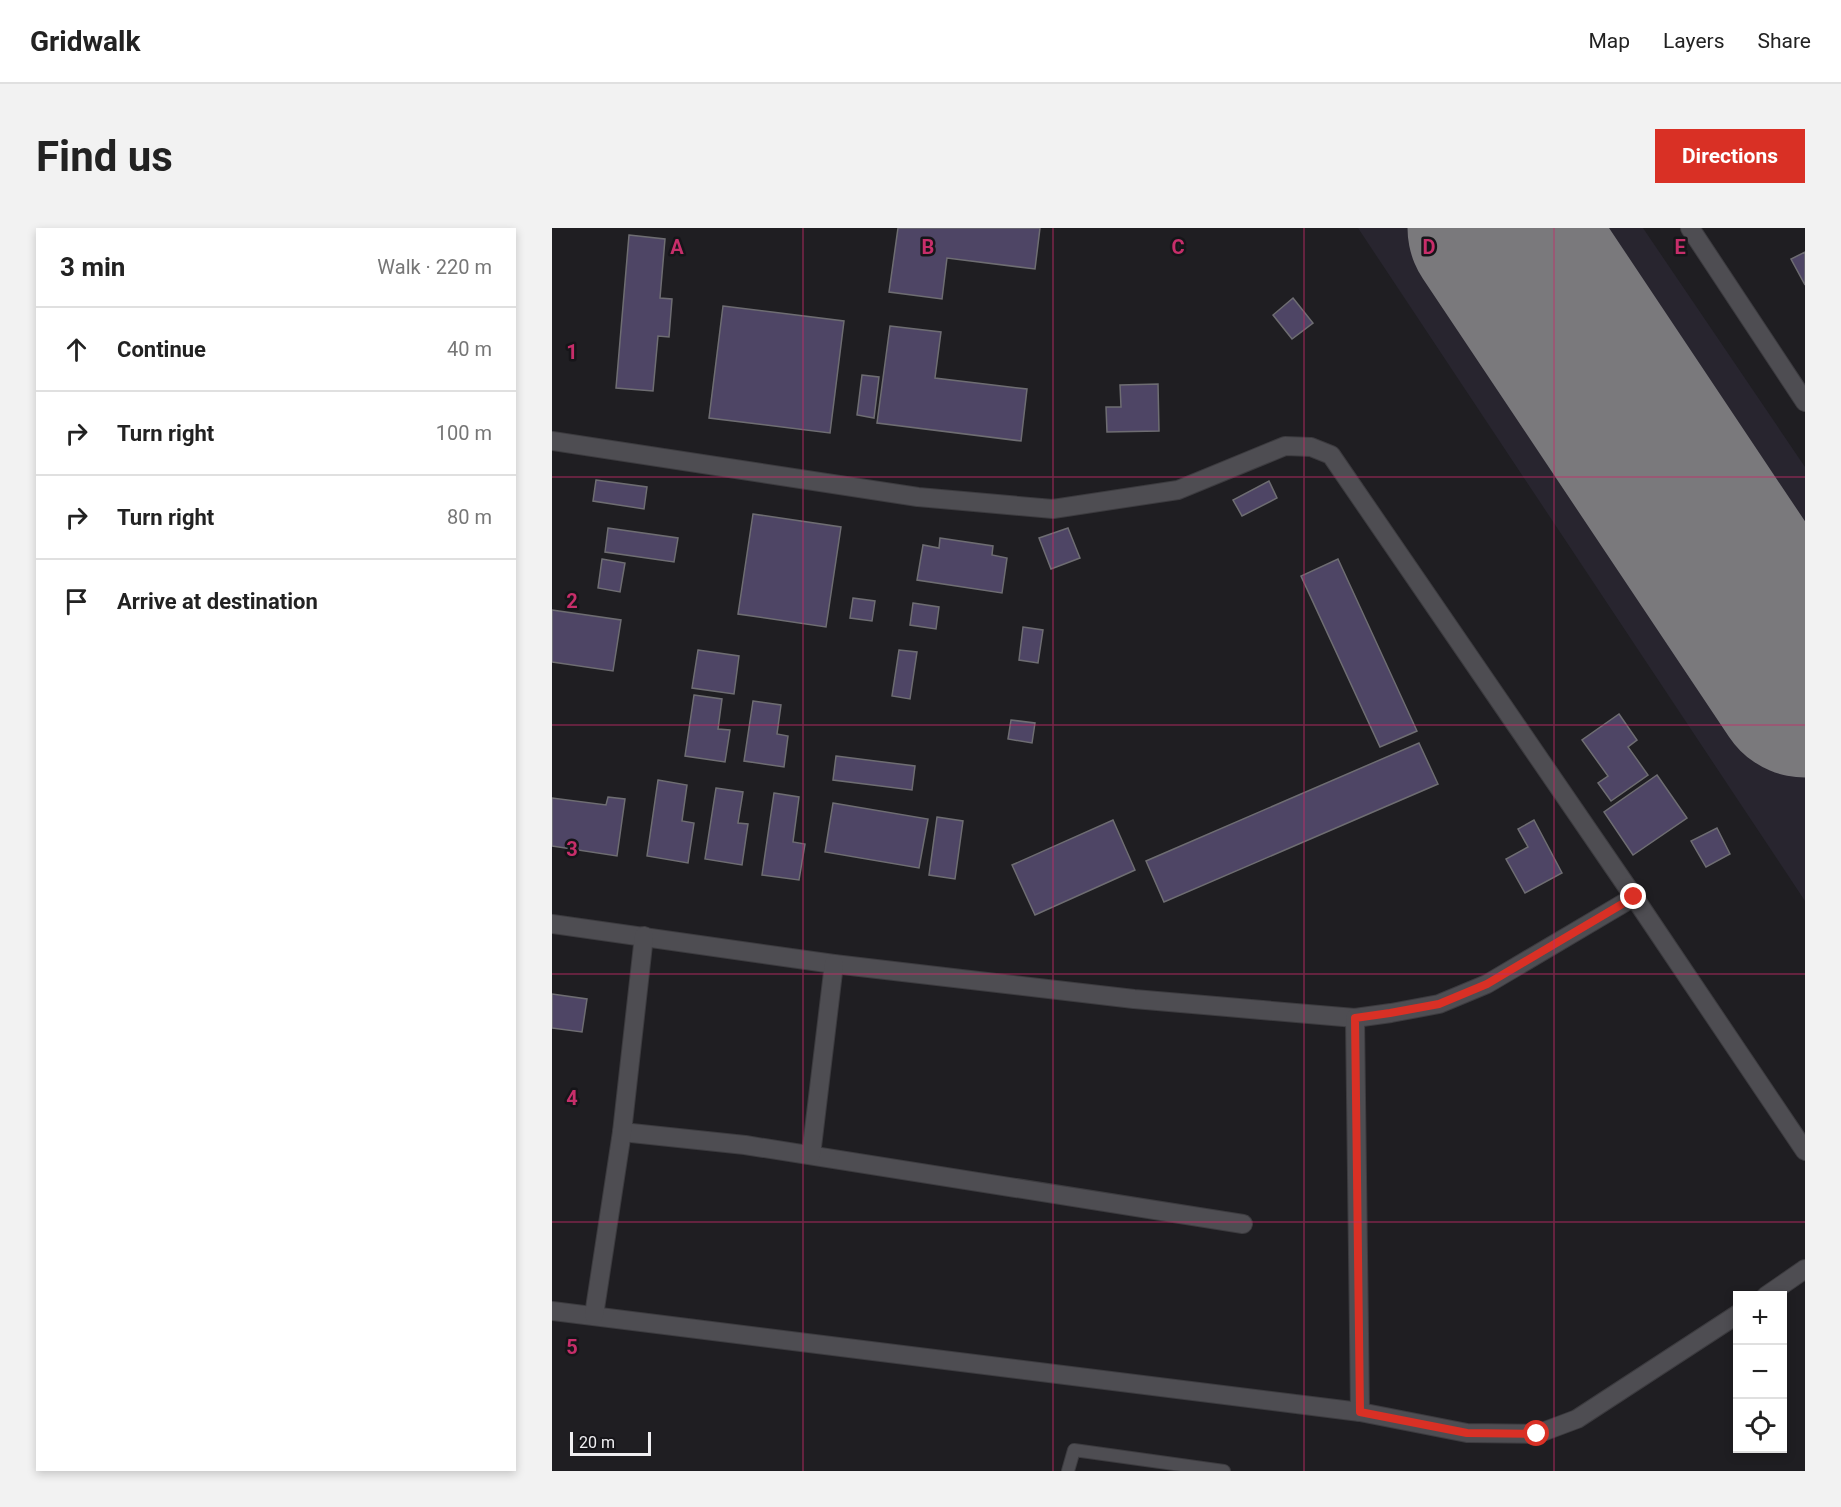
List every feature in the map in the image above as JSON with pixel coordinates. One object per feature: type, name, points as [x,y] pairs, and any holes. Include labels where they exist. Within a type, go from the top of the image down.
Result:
[{"type":"street","points":[[1690,228],[1805,402]]},
{"type":"street","points":[[552,441],[918,497],[1053,509],[1178,490],[1285,446],[1311,447],[1331,455],[1805,1151]]},
{"type":"street","points":[[552,924],[834,964],[1134,999],[1355,1018],[1439,1004],[1487,984],[1634,897]]},
{"type":"street","points":[[594,1315],[622,1132],[644,936]]},
{"type":"street","points":[[812,1155],[834,964]]},
{"type":"street","points":[[1355,1018],[1360,1412]]},
{"type":"street","points":[[622,1132],[745,1145],[1243,1224]]},
{"type":"street","points":[[1773,1291],[1805,1269]]},
{"type":"street","points":[[552,1311],[1360,1412],[1467,1433],[1537,1434],[1577,1419],[1733,1317]]},
{"type":"lane","points":[[1068,1471],[1074,1450],[1224,1471]]},
{"type":"shaded area","points":[[1358,228],[1643,228],[1805,467],[1805,901]]},
{"type":"building","points":[[898,228],[1040,228],[1035,269],[947,258],[942,299],[889,292]]},
{"type":"building","points":[[629,235],[665,239],[660,298],[672,299],[669,337],[658,336],[653,391],[616,388]]},
{"type":"building","points":[[1805,252],[1805,285],[1791,259]]},
{"type":"building","points":[[1293,298],[1313,323],[1292,339],[1273,315]]},
{"type":"building","points":[[723,306],[844,321],[830,433],[709,418]]},
{"type":"building","points":[[890,326],[941,332],[935,378],[1027,389],[1021,441],[877,423]]},
{"type":"building","points":[[862,375],[879,377],[874,418],[857,415]]},
{"type":"building","points":[[1158,384],[1159,431],[1107,432],[1106,407],[1121,407],[1120,385]]},
{"type":"building","points":[[596,480],[647,487],[644,509],[593,501]]},
{"type":"building","points":[[1269,481],[1277,498],[1242,516],[1233,500]]},
{"type":"building","points":[[753,514],[841,527],[826,627],[738,614]]},
{"type":"building","points":[[608,528],[678,538],[674,562],[605,552]]},
{"type":"building","points":[[1068,528],[1080,558],[1051,569],[1039,538]]},
{"type":"building","points":[[940,538],[993,546],[992,555],[1007,558],[1002,593],[917,580],[923,545],[939,548]]},
{"type":"building","points":[[602,559],[625,563],[620,592],[598,588]]},
{"type":"building","points":[[1338,559],[1417,731],[1380,747],[1301,576]]},
{"type":"building","points":[[853,598],[875,601],[872,621],[850,618]]},
{"type":"building","points":[[913,603],[939,607],[936,629],[910,625]]},
{"type":"building","points":[[552,610],[621,620],[613,671],[552,662]]},
{"type":"building","points":[[1023,627],[1043,630],[1038,663],[1019,660]]},
{"type":"building","points":[[698,650],[739,656],[734,694],[692,688]]},
{"type":"building","points":[[899,650],[917,652],[910,699],[892,696]]},
{"type":"building","points":[[694,695],[722,699],[718,729],[730,730],[725,762],[685,756]]},
{"type":"building","points":[[753,701],[781,705],[777,734],[788,736],[784,767],[744,761]]},
{"type":"building","points":[[1619,714],[1637,740],[1628,747],[1648,775],[1611,801],[1598,783],[1608,776],[1582,740]]},
{"type":"building","points":[[1011,720],[1035,723],[1032,743],[1008,739]]},
{"type":"building","points":[[1419,743],[1438,784],[1164,902],[1146,861]]},
{"type":"building","points":[[836,756],[915,766],[912,790],[833,780]]},
{"type":"building","points":[[1657,775],[1687,818],[1633,855],[1604,812]]},
{"type":"building","points":[[658,780],[687,785],[682,821],[694,823],[688,863],[647,856]]},
{"type":"building","points":[[716,788],[743,792],[738,823],[748,824],[742,865],[705,859]]},
{"type":"building","points":[[774,793],[799,797],[793,842],[805,844],[799,880],[762,875]]},
{"type":"building","points":[[608,797],[625,799],[617,856],[552,846],[552,798],[606,805]]},
{"type":"building","points":[[833,803],[928,819],[919,868],[825,852]]},
{"type":"building","points":[[937,817],[963,821],[955,879],[929,875]]},
{"type":"building","points":[[1113,820],[1135,870],[1035,915],[1012,865]]},
{"type":"building","points":[[1534,820],[1562,873],[1525,893],[1506,859],[1528,847],[1518,829]]},
{"type":"building","points":[[1717,828],[1730,854],[1706,867],[1691,841]]},
{"type":"building","points":[[552,994],[587,999],[582,1032],[552,1028]]},
{"type":"runway","points":[[1499,228],[1805,686]]},
{"type":"route","points":[[1537,1434],[1467,1433],[1360,1412],[1355,1018],[1439,1004],[1487,984],[1634,897]]}]
